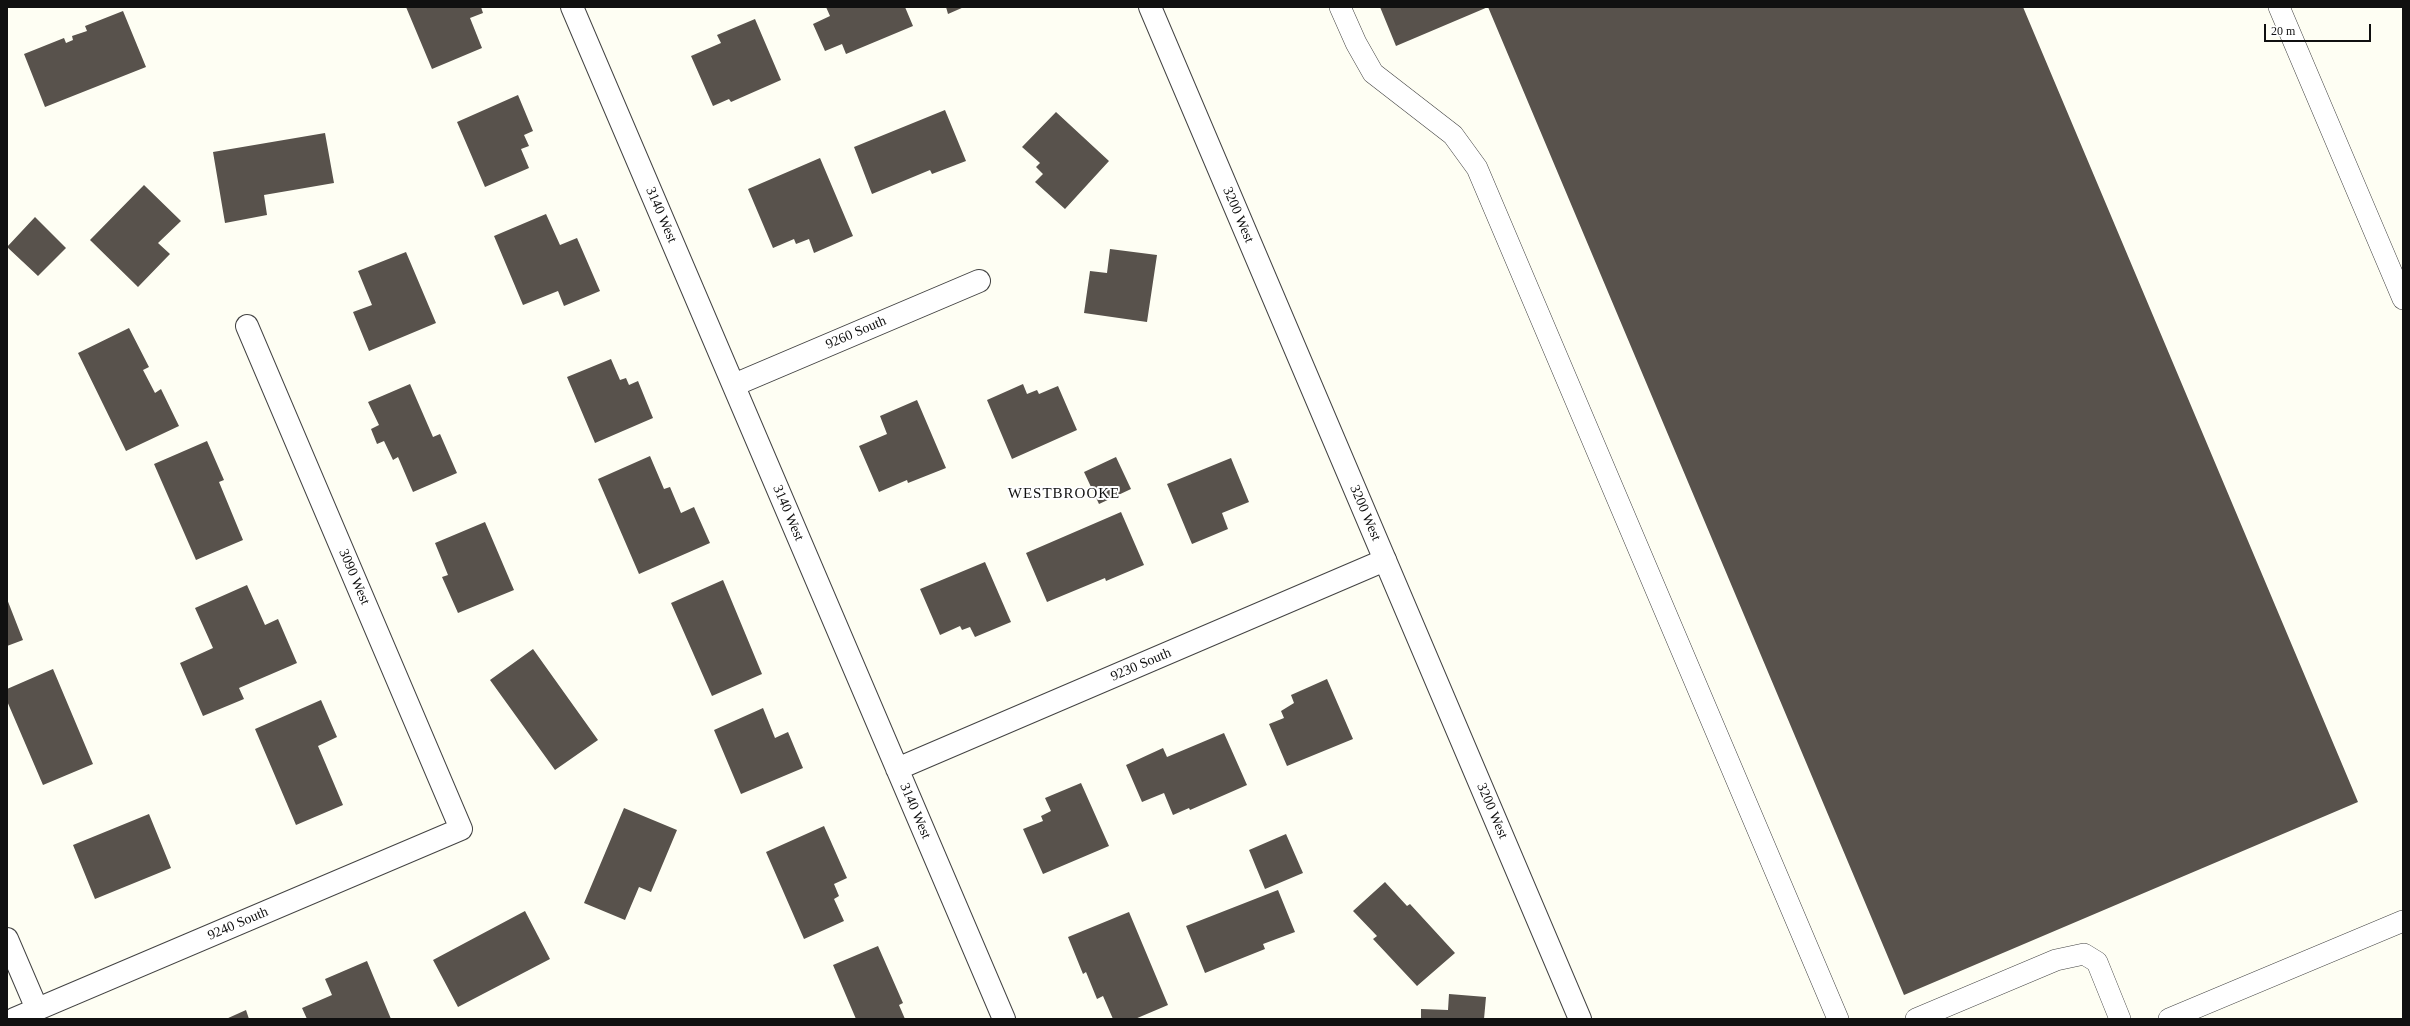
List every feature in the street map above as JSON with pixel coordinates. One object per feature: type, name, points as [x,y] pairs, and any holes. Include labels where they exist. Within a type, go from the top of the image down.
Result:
[{"type":"street","name":"3140 West","points":[[572,7],[1004,1019]]},
{"type":"street","name":"3200 West","points":[[1150,7],[1580,1019]]},
{"type":"street","name":"9260 South","points":[[734,385],[979,281]]},
{"type":"street","name":"3090 West","points":[[247,326],[462,828]]},
{"type":"street","name":"9230 South","points":[[897,769],[1385,560]]},
{"type":"street","name":"9240 South","points":[[14,1019],[462,828]]},
{"type":"street","points":[[7,939],[37,1009]]},
{"type":"lane","points":[[1340,7],[1356,43],[1373,73],[1453,135],[1477,168],[1838,1019]]},
{"type":"lane","points":[[2279,7],[2403,299]]},
{"type":"lane","points":[[2169,1019],[2403,921]]},
{"type":"lane","points":[[1916,1019],[2056,960],[2084,954],[2097,962],[2120,1019]]},
{"type":"building","points":[[406,7],[481,7],[483,13],[470,18],[482,48],[432,69]]},
{"type":"building","points":[[826,7],[905,7],[913,26],[846,54],[842,44],[825,51],[813,24],[830,16]]},
{"type":"building","points":[[946,7],[964,7],[948,14]]},
{"type":"building","points":[[1380,7],[1488,7],[1396,46]]},
{"type":"building","points":[[1488,7],[2023,7],[2358,802],[1904,995]]},
{"type":"building","points":[[123,11],[146,67],[45,107],[24,54],[64,38],[66,43],[73,40],[72,36],[87,31],[85,26]]},
{"type":"building","points":[[755,19],[781,80],[731,102],[729,99],[713,106],[691,56],[721,43],[717,35]]},
{"type":"building","points":[[518,95],[533,131],[524,135],[529,146],[521,149],[529,168],[485,187],[457,122]]},
{"type":"building","points":[[945,110],[966,161],[932,174],[930,170],[872,194],[854,147]]},
{"type":"building","points":[[1056,112],[1109,161],[1065,209],[1035,182],[1043,174],[1036,167],[1040,163],[1022,147]]},
{"type":"building","points":[[325,133],[334,183],[264,195],[267,215],[225,223],[213,152]]},
{"type":"building","points":[[820,158],[853,236],[814,253],[809,239],[796,244],[794,239],[773,248],[748,189]]},
{"type":"building","points":[[144,185],[181,221],[158,243],[170,254],[138,287],[90,240]]},
{"type":"building","points":[[546,214],[560,245],[577,238],[600,291],[564,306],[558,291],[523,305],[494,236]]},
{"type":"building","points":[[35,217],[66,248],[38,276],[7,247]]},
{"type":"building","points":[[1110,249],[1157,255],[1147,322],[1084,313],[1090,271],[1107,273]]},
{"type":"building","points":[[406,252],[436,323],[369,351],[353,312],[372,305],[358,271]]},
{"type":"building","points":[[129,328],[149,367],[143,370],[155,393],[161,389],[179,426],[126,451],[78,353]]},
{"type":"building","points":[[611,359],[620,380],[626,378],[629,385],[638,381],[653,418],[595,443],[567,377]]},
{"type":"building","points":[[410,384],[433,437],[440,434],[457,473],[413,492],[398,457],[393,460],[384,441],[377,444],[371,429],[379,425],[368,402]]},
{"type":"building","points":[[1023,384],[1027,394],[1037,390],[1039,394],[1058,386],[1077,430],[1012,459],[987,400]]},
{"type":"building","points":[[917,400],[946,468],[908,483],[907,480],[879,492],[859,446],[887,434],[880,416]]},
{"type":"building","points":[[207,441],[224,480],[219,482],[243,540],[196,560],[154,464]]},
{"type":"building","points":[[650,456],[664,489],[670,487],[681,513],[694,507],[710,543],[639,574],[598,479]]},
{"type":"building","points":[[1116,457],[1131,489],[1099,504],[1084,472]]},
{"type":"building","points":[[1231,458],[1249,502],[1222,513],[1228,529],[1192,544],[1167,484]]},
{"type":"building","points":[[1121,512],[1144,565],[1106,581],[1105,578],[1047,602],[1026,553]]},
{"type":"building","points":[[485,522],[514,590],[458,613],[442,577],[448,575],[435,543]]},
{"type":"building","points":[[985,562],[1011,622],[975,637],[970,627],[962,630],[960,626],[940,635],[920,589]]},
{"type":"building","points":[[723,580],[762,674],[712,696],[671,603]]},
{"type":"building","points":[[247,585],[265,625],[278,619],[297,663],[239,688],[244,699],[203,716],[180,663],[213,648],[195,608]]},
{"type":"building","points":[[7,599],[23,640],[7,646]]},
{"type":"building","points":[[533,649],[598,740],[555,770],[490,680]]},
{"type":"building","points":[[53,669],[93,764],[43,785],[7,701],[7,689]]},
{"type":"building","points":[[1327,679],[1353,739],[1287,766],[1269,724],[1284,718],[1281,711],[1294,703],[1291,695]]},
{"type":"building","points":[[321,700],[337,737],[318,746],[343,805],[296,825],[255,729]]},
{"type":"building","points":[[763,708],[775,738],[788,732],[803,768],[741,794],[714,730]]},
{"type":"building","points":[[1224,733],[1247,785],[1190,810],[1189,808],[1173,815],[1164,793],[1142,802],[1126,765],[1163,748],[1167,757]]},
{"type":"building","points":[[1081,783],[1109,846],[1043,874],[1023,829],[1043,821],[1041,816],[1051,811],[1045,798]]},
{"type":"building","points":[[624,808],[677,830],[651,892],[639,887],[625,920],[584,903]]},
{"type":"building","points":[[149,814],[171,868],[95,899],[73,845]]},
{"type":"building","points":[[824,826],[847,878],[834,884],[839,896],[834,899],[844,921],[804,939],[766,852]]},
{"type":"building","points":[[1286,834],[1303,873],[1265,889],[1249,850]]},
{"type":"building","points":[[1385,882],[1407,906],[1410,904],[1455,953],[1417,986],[1373,939],[1377,936],[1353,911]]},
{"type":"building","points":[[1278,890],[1295,932],[1263,944],[1265,949],[1205,973],[1186,926]]},
{"type":"building","points":[[525,911],[550,959],[458,1007],[433,960]]},
{"type":"building","points":[[1129,912],[1168,1005],[1135,1019],[1113,1019],[1103,996],[1097,999],[1086,972],[1083,974],[1068,937]]},
{"type":"building","points":[[878,946],[903,1003],[899,1005],[905,1019],[856,1019],[833,965]]},
{"type":"building","points":[[367,961],[391,1019],[307,1019],[302,1008],[332,995],[325,979]]},
{"type":"building","points":[[1449,994],[1486,997],[1484,1019],[1421,1019],[1421,1009],[1448,1010]]},
{"type":"building","points":[[246,1010],[249,1019],[226,1019]]},
{"type":"district","name":"WESTBROOKE","points":[[1064,494]]}]
